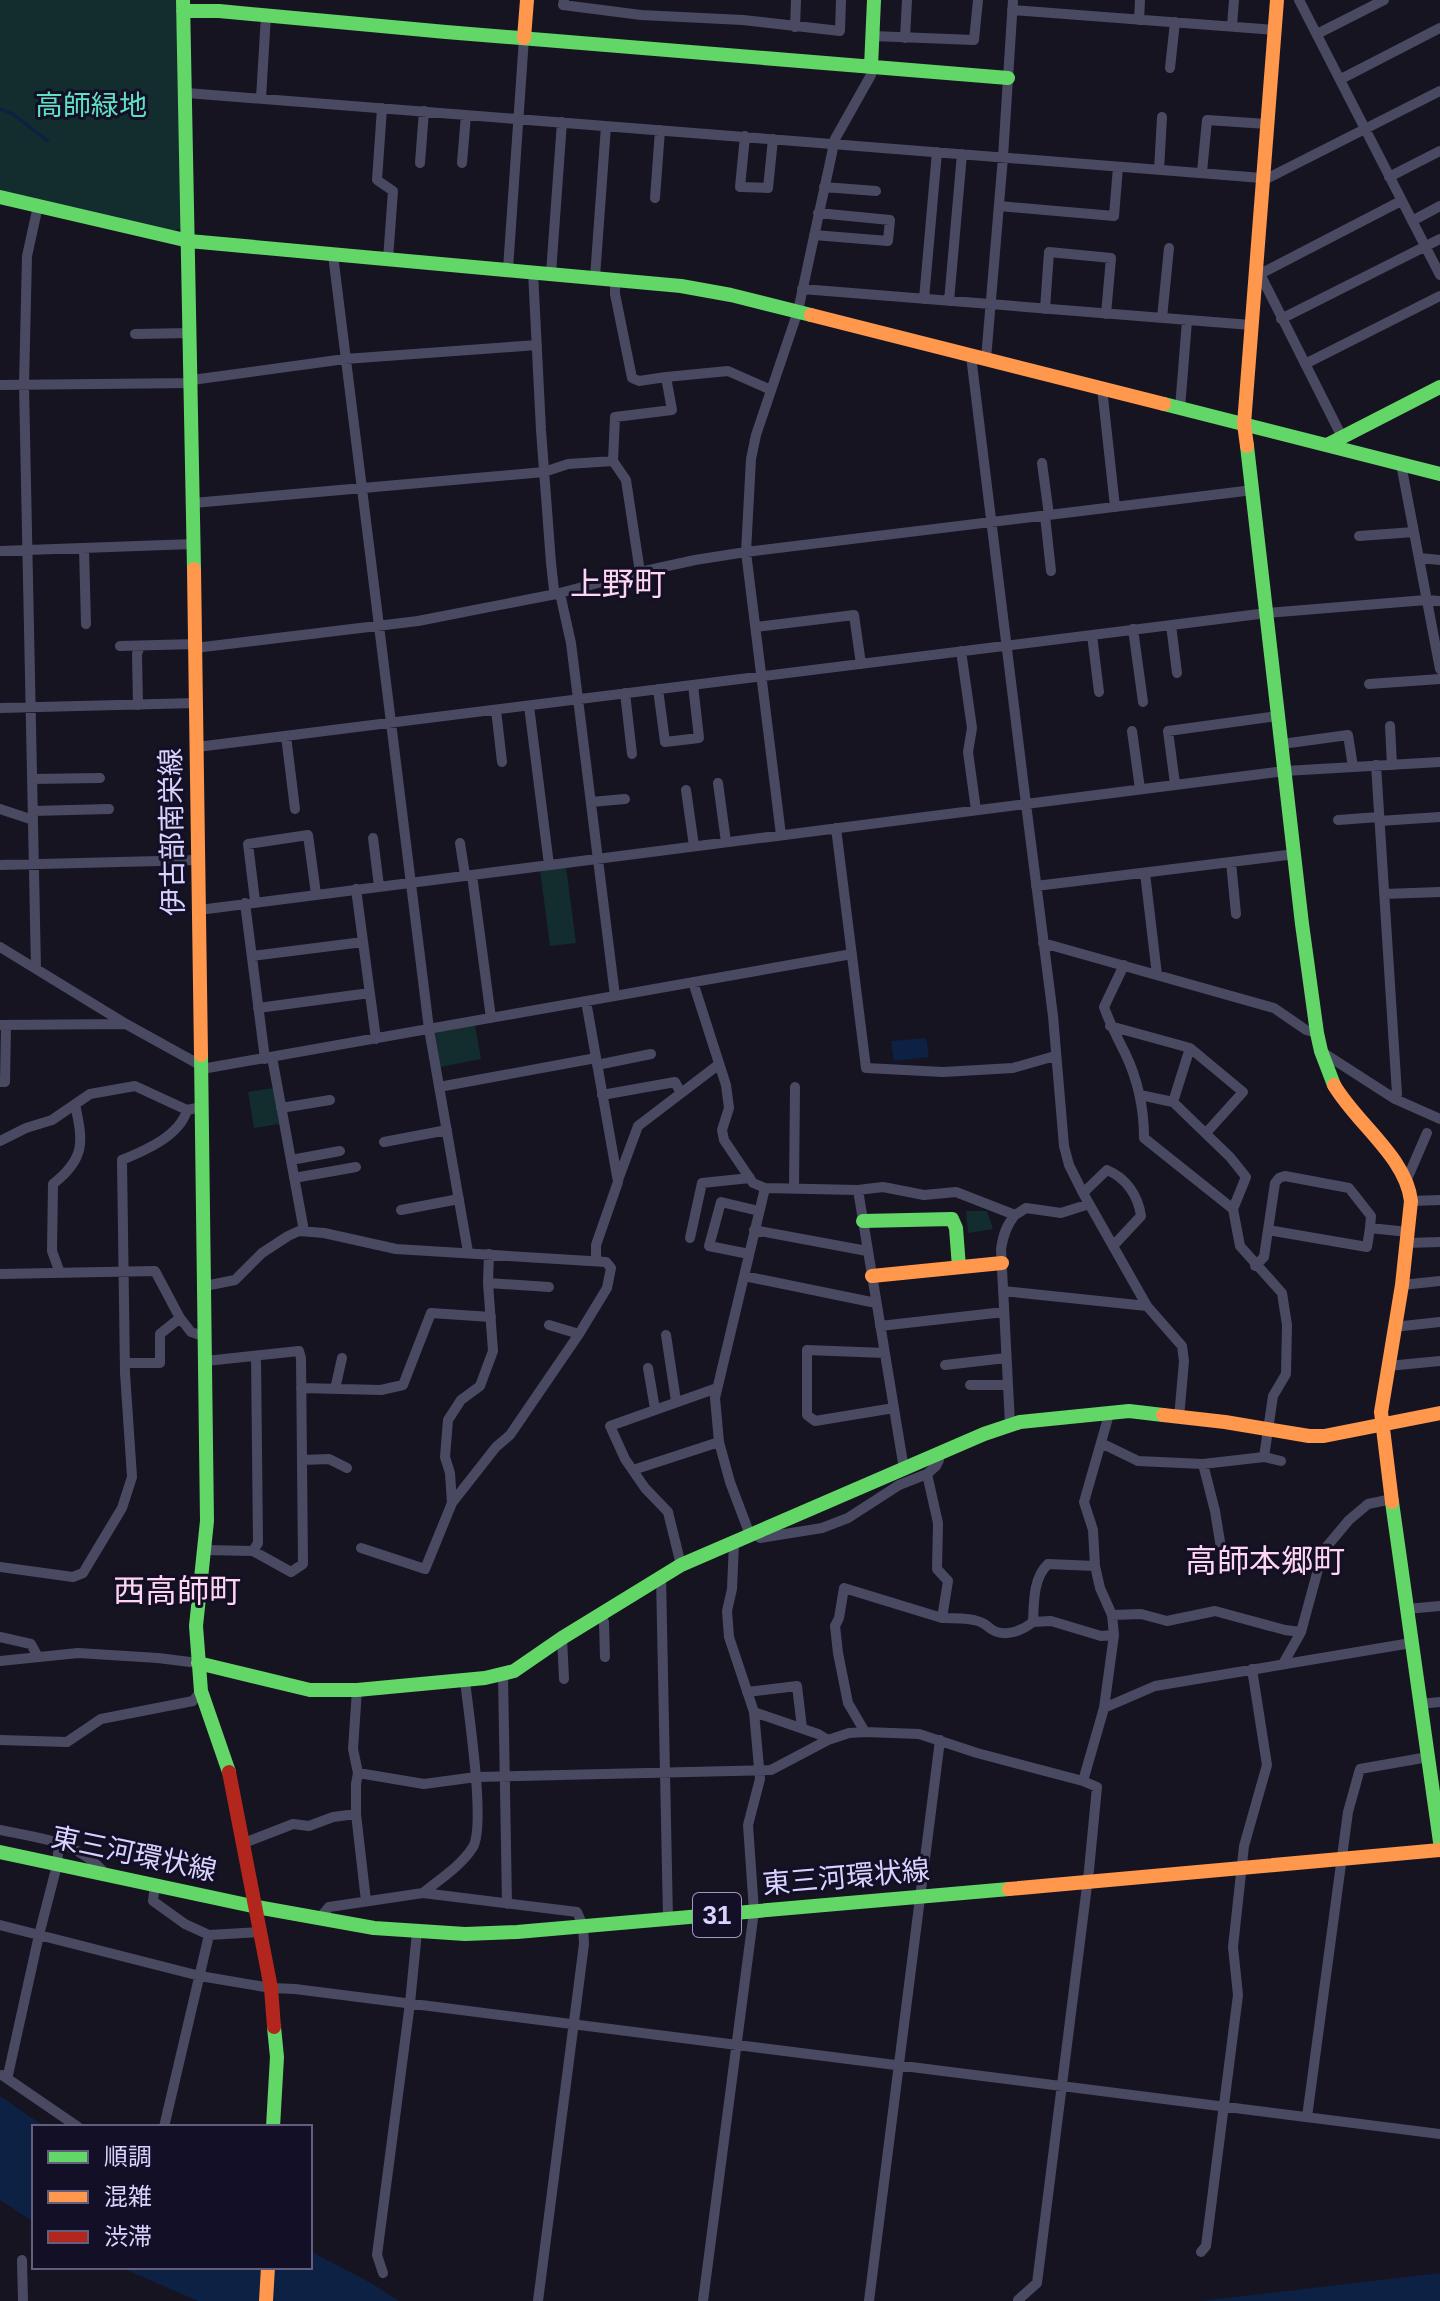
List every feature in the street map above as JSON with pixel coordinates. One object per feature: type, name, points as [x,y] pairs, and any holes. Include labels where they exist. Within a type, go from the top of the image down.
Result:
[{"type":"street","points":[[508,269],[527,0]]},
{"type":"street","points":[[564,0],[563,5],[603,5],[641,15],[743,20],[840,31],[841,0]]},
{"type":"street","points":[[795,27],[796,0]]},
{"type":"street","points":[[781,835],[746,552],[751,459],[756,435],[798,311],[834,143],[871,75],[874,0]]},
{"type":"street","points":[[905,38],[907,0]]},
{"type":"street","points":[[873,36],[974,40],[978,0]]},
{"type":"street","points":[[1139,20],[1140,0]]},
{"type":"street","points":[[1232,26],[1234,0]]},
{"type":"street","points":[[1277,0],[1244,424],[1317,1033],[1335,1088],[1407,1179],[1411,1201],[1381,1424],[1440,1842]]},
{"type":"street","points":[[1299,0],[1440,275]]},
{"type":"street","points":[[1317,34],[1384,0]]},
{"type":"street","points":[[183,5],[220,6],[266,15],[524,38],[1008,78]]},
{"type":"street","name":"伊古部南栄線","points":[[183,5],[192,382],[206,1337],[207,1521],[196,1626],[198,1663]]},
{"type":"street","points":[[1179,1418],[1184,1361],[1182,1346],[1147,1306],[1083,1193],[1069,1165],[1064,1146],[1053,1016],[991,523],[978,357],[991,303],[1012,5],[1139,20],[1274,30]]},
{"type":"street","points":[[261,98],[266,15]]},
{"type":"street","points":[[1170,68],[1175,22]]},
{"type":"street","points":[[1341,79],[1440,28]]},
{"type":"street","points":[[187,93],[1268,178],[1440,91]]},
{"type":"street","points":[[382,108],[377,180],[393,191],[388,259]]},
{"type":"street","points":[[420,163],[424,111]]},
{"type":"street","points":[[462,163],[466,115]]},
{"type":"street","points":[[1159,170],[1162,117]]},
{"type":"street","points":[[1202,172],[1207,120],[1267,124]]},
{"type":"street","points":[[551,273],[562,122]]},
{"type":"street","points":[[595,277],[606,126]]},
{"type":"street","points":[[655,198],[660,130]]},
{"type":"street","points":[[745,136],[740,187],[768,188],[773,139]]},
{"type":"street","points":[[1389,177],[1440,151]]},
{"type":"street","points":[[924,299],[937,152]]},
{"type":"street","points":[[949,301],[962,154]]},
{"type":"street","points":[[999,206],[1114,216],[1118,167]]},
{"type":"street","points":[[824,187],[876,191]]},
{"type":"street","points":[[0,197],[189,241],[595,277],[731,295],[1440,474]]},
{"type":"street","points":[[1257,274],[1401,201]]},
{"type":"street","points":[[36,969],[24,385],[27,256],[38,206]]},
{"type":"street","points":[[1412,221],[1440,206]]},
{"type":"street","points":[[814,235],[888,241],[890,220],[818,213]]},
{"type":"street","points":[[1281,319],[1440,239]]},
{"type":"street","points":[[1162,318],[1169,248]]},
{"type":"street","points":[[1045,309],[1049,252],[1111,258],[1106,314]]},
{"type":"street","points":[[333,255],[429,1029],[468,1252]]},
{"type":"street","points":[[533,272],[551,563],[556,594],[561,598],[571,643],[615,996]]},
{"type":"street","points":[[1257,274],[1342,437]]},
{"type":"street","points":[[615,279],[615,294],[632,378],[639,381],[728,371],[771,390]]},
{"type":"street","points":[[802,289],[1251,325]]},
{"type":"street","points":[[1305,364],[1440,296]]},
{"type":"street","points":[[1180,408],[1187,321]]},
{"type":"street","points":[[135,334],[191,333]]},
{"type":"street","points":[[0,385],[192,382],[345,359],[537,345]]},
{"type":"street","points":[[640,572],[626,480],[613,461],[615,417],[672,410],[666,377]]},
{"type":"street","points":[[1327,445],[1440,387]]},
{"type":"street","points":[[1102,388],[1115,507]]},
{"type":"street","points":[[193,503],[544,472],[568,464],[613,461]]},
{"type":"street","points":[[1042,463],[1051,571]]},
{"type":"street","points":[[1401,464],[1440,669]]},
{"type":"street","points":[[120,646],[195,646],[418,621],[556,594],[695,560],[1253,490]]},
{"type":"street","points":[[1359,536],[1414,532]]},
{"type":"street","points":[[0,551],[193,544]]},
{"type":"street","points":[[84,549],[86,624]]},
{"type":"street","points":[[1420,558],[1440,560]]},
{"type":"street","points":[[197,747],[1267,613],[1440,601]]},
{"type":"street","points":[[756,627],[854,615],[861,664]]},
{"type":"street","points":[[1171,625],[1177,673]]},
{"type":"street","points":[[1133,629],[1143,702]]},
{"type":"street","points":[[1092,635],[1099,692]]},
{"type":"street","points":[[138,705],[137,654],[140,646]]},
{"type":"street","points":[[961,651],[972,728],[968,752],[976,810]]},
{"type":"street","points":[[1369,684],[1440,679]]},
{"type":"street","points":[[658,689],[665,742],[699,738],[693,685]]},
{"type":"street","points":[[625,693],[632,754]]},
{"type":"street","points":[[0,708],[196,703]]},
{"type":"street","points":[[529,706],[549,865]]},
{"type":"street","points":[[496,710],[502,762]]},
{"type":"street","points":[[1175,784],[1168,731],[1278,716]]},
{"type":"street","points":[[1390,726],[1392,765]]},
{"type":"street","points":[[1132,731],[1140,789]]},
{"type":"street","points":[[1282,744],[1348,735],[1353,767]]},
{"type":"street","points":[[286,736],[295,809]]},
{"type":"street","points":[[199,910],[1175,784],[1285,771],[1440,762]]},
{"type":"street","points":[[1376,765],[1395,1099]]},
{"type":"street","points":[[32,779],[100,778]]},
{"type":"street","points":[[718,783],[726,842]]},
{"type":"street","points":[[686,790],[694,846]]},
{"type":"street","points":[[591,802],[625,799]]},
{"type":"street","points":[[0,809],[33,815],[109,809]]},
{"type":"street","points":[[1338,820],[1440,817]]},
{"type":"street","points":[[836,828],[866,1068],[943,1072],[1013,1068],[1055,1056]]},
{"type":"street","points":[[304,1231],[258,1008],[252,956],[248,844],[308,835],[316,894]]},
{"type":"street","points":[[373,838],[379,886]]},
{"type":"street","points":[[460,843],[469,875],[491,1018]]},
{"type":"street","points":[[1036,886],[1295,854]]},
{"type":"street","points":[[0,865],[199,860]]},
{"type":"street","points":[[1231,862],[1236,914]]},
{"type":"street","points":[[1145,873],[1157,975]]},
{"type":"street","points":[[356,889],[376,1039]]},
{"type":"street","points":[[1384,894],[1440,892]]},
{"type":"street","points":[[252,956],[363,942]]},
{"type":"street","points":[[1043,943],[1274,1008],[1306,1030],[1317,1033]]},
{"type":"street","points":[[0,947],[202,1068],[852,954]]},
{"type":"street","points":[[1124,965],[1104,1007],[1140,1095],[1144,1138],[1233,1209]]},
{"type":"street","points":[[693,982],[726,1085],[729,1108],[722,1130],[724,1140],[753,1183],[765,1188],[858,1190],[883,1187],[924,1195],[956,1192],[1015,1215]]},
{"type":"street","points":[[258,1008],[370,993]]},
{"type":"street","points":[[586,1001],[618,1182]]},
{"type":"street","points":[[0,1082],[5,1082],[3,1025],[126,1024]]},
{"type":"street","points":[[1110,1026],[1190,1048],[1243,1092],[1206,1133]]},
{"type":"street","points":[[1173,1102],[1190,1048]]},
{"type":"street","points":[[1321,1051],[1395,1099],[1440,1119]]},
{"type":"street","points":[[439,1087],[651,1054]]},
{"type":"street","points":[[596,1261],[596,1245],[638,1126],[718,1065]]},
{"type":"street","points":[[602,1095],[675,1082],[681,1093]]},
{"type":"street","points":[[0,1141],[52,1120],[90,1094],[135,1086],[187,1110],[202,1107]]},
{"type":"street","points":[[794,1189],[795,1087]]},
{"type":"street","points":[[1140,1095],[1173,1102],[1230,1157],[1246,1177],[1233,1209],[1240,1246],[1282,1293],[1287,1325],[1286,1374],[1273,1396],[1264,1457]]},
{"type":"street","points":[[281,1108],[330,1100]]},
{"type":"street","points":[[60,1273],[52,1251],[53,1184],[67,1173],[82,1139],[75,1104]]},
{"type":"street","points":[[0,1567],[73,1577],[83,1573],[122,1508],[132,1477],[125,1363],[122,1160],[144,1152],[170,1133],[181,1123],[187,1110]]},
{"type":"street","points":[[384,1142],[447,1130]]},
{"type":"street","points":[[1407,1179],[1427,1133]]},
{"type":"street","points":[[291,1160],[340,1151]]},
{"type":"street","points":[[294,1178],[356,1167]]},
{"type":"street","points":[[1083,1193],[1107,1170],[1128,1183],[1141,1216],[1113,1246]]},
{"type":"street","points":[[1255,1266],[1264,1257],[1268,1230],[1275,1183],[1279,1178],[1285,1176],[1349,1188],[1371,1216],[1367,1247],[1268,1230]]},
{"type":"street","points":[[690,1238],[702,1183],[750,1178]]},
{"type":"street","points":[[765,1188],[715,1398],[719,1442],[730,1482],[753,1534],[760,1538],[822,1528],[848,1518],[899,1485],[927,1474],[936,1466],[938,1454]]},
{"type":"street","points":[[858,1190],[904,1469]]},
{"type":"street","points":[[401,1210],[459,1199]]},
{"type":"street","points":[[1411,1201],[1440,1200]]},
{"type":"street","points":[[749,1254],[709,1246],[721,1202],[759,1211]]},
{"type":"street","points":[[1010,1424],[1002,1263],[1003,1237],[1008,1222],[1026,1208],[1061,1213],[1089,1204]]},
{"type":"street","points":[[863,1221],[952,1219],[956,1228],[959,1267]]},
{"type":"street","points":[[1370,1228],[1407,1238],[1440,1242]]},
{"type":"street","points":[[754,1230],[867,1251]]},
{"type":"street","points":[[205,1286],[235,1280],[262,1253],[288,1236],[304,1231],[396,1249],[596,1261],[606,1262],[611,1268],[607,1288],[579,1334],[510,1435],[496,1447],[452,1503],[425,1569],[361,1548]]},
{"type":"street","points":[[452,1503],[450,1473],[445,1457],[448,1420],[461,1400],[480,1386],[493,1351],[489,1254]]},
{"type":"street","points":[[872,1276],[1002,1263]]},
{"type":"street","points":[[0,1274],[155,1271],[180,1318],[191,1332],[206,1337]]},
{"type":"street","points":[[744,1276],[876,1303]]},
{"type":"street","points":[[1402,1285],[1440,1281]]},
{"type":"street","points":[[488,1283],[549,1287]]},
{"type":"street","points":[[1003,1291],[1147,1306]]},
{"type":"street","points":[[880,1326],[1004,1312]]},
{"type":"street","points":[[301,1388],[381,1390],[403,1385],[431,1313],[491,1317]]},
{"type":"street","points":[[125,1363],[160,1363],[160,1334],[180,1318]]},
{"type":"street","points":[[1394,1325],[1440,1322]]},
{"type":"street","points":[[549,1325],[579,1334]]},
{"type":"street","points":[[666,1335],[676,1401]]},
{"type":"street","points":[[885,1353],[807,1350],[807,1415],[815,1421],[894,1408]]},
{"type":"street","points":[[205,1550],[253,1551],[291,1572],[303,1564],[299,1351],[206,1361]]},
{"type":"street","points":[[253,1551],[258,1543],[256,1356]]},
{"type":"street","points":[[335,1389],[342,1358]]},
{"type":"street","points":[[945,1365],[1006,1358]]},
{"type":"street","points":[[1388,1366],[1440,1361]]},
{"type":"street","points":[[648,1368],[655,1409]]},
{"type":"street","points":[[970,1385],[1008,1385]]},
{"type":"street","points":[[681,1565],[668,1512],[645,1488],[625,1459],[610,1426],[717,1388]]},
{"type":"street","points":[[1083,1781],[1104,1708],[1114,1635],[1112,1615],[1100,1588],[1095,1566],[1093,1530],[1084,1502],[1110,1411]]},
{"type":"street","points":[[0,1661],[78,1653],[158,1658],[198,1663],[310,1690],[357,1690],[503,1675],[681,1565],[1010,1424],[1129,1411],[1324,1436],[1440,1413]]},
{"type":"street","points":[[633,1470],[719,1442]]},
{"type":"street","points":[[1101,1443],[1138,1461],[1203,1464],[1264,1457],[1281,1461]]},
{"type":"street","points":[[302,1460],[329,1459],[347,1468]]},
{"type":"street","points":[[1203,1464],[1222,1554]]},
{"type":"street","points":[[927,1474],[938,1523],[937,1569],[948,1581],[942,1618]]},
{"type":"street","points":[[1283,1664],[1301,1632],[1323,1551],[1349,1520],[1368,1504],[1392,1499]]},
{"type":"street","points":[[703,2301],[754,1911],[748,1825],[760,1779],[754,1712],[729,1637],[727,1611],[732,1589],[734,1543]]},
{"type":"street","points":[[1033,1622],[1034,1594],[1041,1571],[1048,1564],[1095,1566]]},
{"type":"street","points":[[661,1576],[668,1919]]},
{"type":"street","points":[[865,1732],[848,1703],[838,1653],[835,1626],[844,1588],[942,1618],[974,1620],[997,1632],[1007,1633],[1024,1629],[1033,1622],[1051,1621],[1101,1636],[1114,1635]]},
{"type":"street","points":[[1407,1609],[1440,1606]]},
{"type":"street","points":[[1112,1615],[1141,1614],[1167,1621],[1215,1611],[1301,1632]]},
{"type":"street","points":[[600,1614],[604,1622],[605,1657]]},
{"type":"street","points":[[0,1637],[31,1644],[38,1657]]},
{"type":"street","points":[[562,1638],[564,1679]]},
{"type":"street","points":[[1104,1708],[1155,1686],[1411,1643]]},
{"type":"street","name":"東三河環状線","points":[[198,1663],[201,1691],[232,1781],[257,1907]]},
{"type":"street","points":[[1201,2252],[1206,2246],[1238,1995],[1233,1947],[1241,1868],[1244,1846],[1267,1765],[1252,1669]]},
{"type":"street","points":[[503,1675],[507,1904]]},
{"type":"street","points":[[423,1893],[461,1863],[475,1844],[478,1825],[476,1777],[465,1680]]},
{"type":"street","points":[[747,1692],[797,1686],[802,1728]]},
{"type":"street","points":[[357,1690],[353,1749],[358,1773],[356,1814],[366,1901]]},
{"type":"street","points":[[0,1740],[67,1742],[101,1719],[193,1701],[201,1691]]},
{"type":"street","points":[[1420,1704],[1440,1702]]},
{"type":"street","points":[[754,1712],[828,1740]]},
{"type":"street","points":[[358,1773],[424,1784],[476,1777],[771,1770],[828,1740],[849,1733],[865,1732],[919,1734],[1097,1787],[1037,2283],[1018,2300]]},
{"type":"street","points":[[869,2301],[940,1740]]},
{"type":"street","points":[[1307,2117],[1348,1812],[1360,1769],[1428,1757]]},
{"type":"street","points":[[244,1843],[293,1824],[309,1826],[333,1817],[356,1814]]},
{"type":"street","points":[[0,1830],[59,1843],[80,1851],[106,1874]]},
{"type":"street","points":[[3,2075],[8,2075],[57,1865],[59,1843]]},
{"type":"street","name":"東三河環状線","points":[[0,1852],[257,1907],[374,1928],[465,1934],[668,1919],[1440,1850]]},
{"type":"street","points":[[155,1885],[153,1901],[185,1924],[209,1935],[260,1932]]},
{"type":"street","points":[[320,1918],[329,1907],[423,1893],[577,1912],[583,1926],[584,1944],[538,2301]]},
{"type":"street","points":[[257,1907],[271,1988],[277,2057],[273,2125]]},
{"type":"street","points":[[0,1925],[200,1976],[271,1988],[1440,2134]]},
{"type":"street","points":[[383,2273],[377,2255],[417,1932]]},
{"type":"street","points":[[164,2125],[209,1935]]},
{"type":"street","points":[[3,2075],[75,2125]]},
{"type":"street","points":[[22,2260],[23,2301]]},
{"type":"street","points":[[266,2301],[268,2269]]},
{"type":"green space","name":"高師緑地","points":[[0,0],[176,0],[184,228],[171,231],[0,191]]},
{"type":"green space","points":[[566,866],[576,943],[550,946],[540,870]]},
{"type":"green space","points":[[475,1025],[481,1059],[440,1067],[435,1032]]},
{"type":"green space","points":[[273,1088],[279,1124],[254,1128],[248,1092]]},
{"type":"green space","points":[[966,1211],[987,1211],[993,1229],[968,1233]]},
{"type":"water","points":[[926,1038],[929,1057],[894,1061],[891,1041]]},
{"type":"water","points":[[0,2096],[42,2125],[32,2125],[32,2221],[0,2200]]},
{"type":"water","points":[[312,2252],[399,2301],[198,2301],[125,2269],[312,2269]]},
{"type":"water","points":[[1440,2273],[1440,2301],[1201,2301]]},
{"type":"waterway","points":[[0,109],[13,114],[48,141]]},
{"type":"traffic: fast","points":[[183,0],[194,569]]},
{"type":"traffic: fast","points":[[871,67],[874,0]]},
{"type":"traffic: fast","points":[[183,11],[219,11],[1008,78]]},
{"type":"traffic: fast","points":[[0,197],[189,241],[681,286],[811,315]]},
{"type":"traffic: fast","points":[[1327,445],[1440,387]]},
{"type":"traffic: fast","points":[[1164,404],[1440,474]]},
{"type":"traffic: fast","points":[[1247,446],[1302,924],[1317,1033],[1334,1085]]},
{"type":"traffic: fast","points":[[201,1055],[207,1521],[196,1626],[201,1691],[229,1772]]},
{"type":"traffic: fast","points":[[863,1221],[952,1219],[956,1228],[959,1267]]},
{"type":"traffic: fast","points":[[198,1663],[310,1690],[357,1690],[485,1678],[514,1671],[681,1565],[984,1434],[1020,1422],[1129,1411],[1163,1415]]},
{"type":"traffic: fast","points":[[1392,1502],[1440,1842]]},
{"type":"traffic: fast","points":[[0,1852],[257,1907],[374,1928],[465,1934],[1009,1889]]},
{"type":"traffic: fast","points":[[273,2125],[277,2057],[274,2027]]},
{"type":"traffic: slow","points":[[524,38],[527,0]]},
{"type":"traffic: slow","points":[[1247,446],[1244,424],[1277,0]]},
{"type":"traffic: slow","points":[[811,315],[1164,404]]},
{"type":"traffic: slow","points":[[194,569],[201,1055]]},
{"type":"traffic: slow","points":[[1334,1085],[1400,1170],[1411,1201],[1402,1285],[1381,1412],[1392,1502]]},
{"type":"traffic: slow","points":[[872,1276],[1002,1263]]},
{"type":"traffic: slow","points":[[1163,1415],[1324,1436],[1440,1413]]},
{"type":"traffic: slow","points":[[1009,1889],[1440,1850]]},
{"type":"traffic: slow","points":[[266,2301],[268,2269]]},
{"type":"traffic: jam","points":[[229,1772],[271,1988],[274,2027]]},
{"type":"district","name":"上野町","points":[[618,584]]},
{"type":"district","name":"高師本郷町","points":[[1265,1561]]},
{"type":"district","name":"西高師町","points":[[177,1591]]}]
